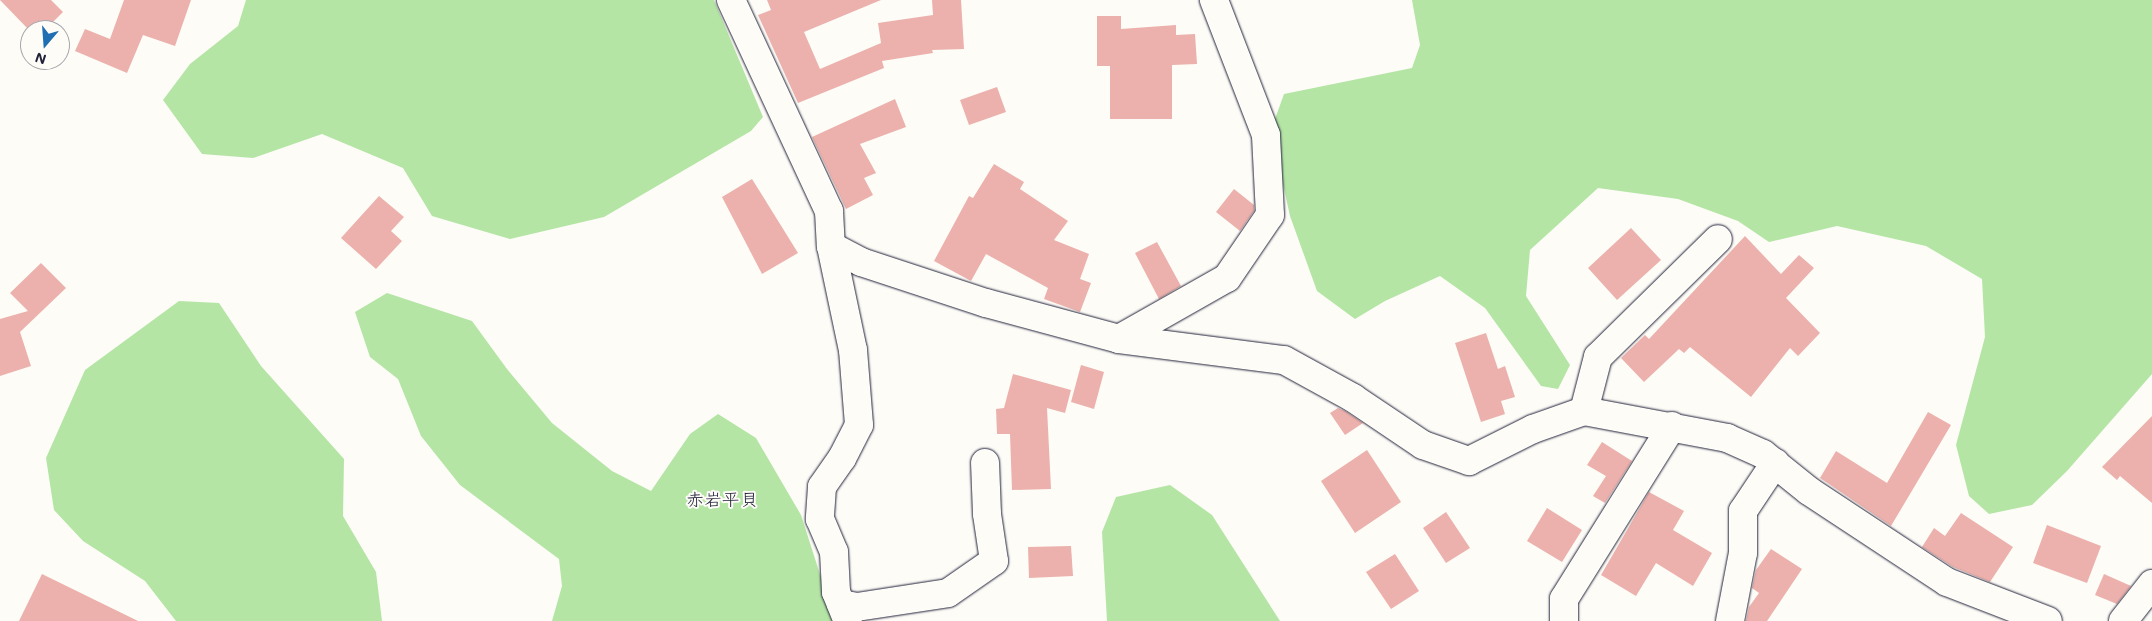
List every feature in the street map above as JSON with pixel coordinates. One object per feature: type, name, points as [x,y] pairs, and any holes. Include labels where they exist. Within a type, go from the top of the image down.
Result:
[{"type":"street","points":[[731,0],[829,211],[831,246],[853,350],[859,425],[842,458],[822,487],[820,519],[834,552],[836,592],[844,613],[857,607],[948,593],[994,561],[987,514],[985,463]]},
{"type":"street","points":[[1120,340],[1227,278],[1270,215],[1266,135],[1214,0]]},
{"type":"street","points":[[1584,411],[1598,357],[1718,239]]},
{"type":"street","points":[[831,246],[861,262],[986,303],[1120,340],[1284,360],[1353,398],[1424,446],[1469,461],[1533,429],[1584,411],[1728,438],[1774,463],[1825,502],[1947,582],[2045,620]]},
{"type":"street","points":[[1564,621],[1564,599],[1672,426]]},
{"type":"street","points":[[1730,621],[1743,553],[1743,511],[1774,463]]},
{"type":"street","points":[[2123,621],[2152,584]]},
{"type":"green space","points":[[246,0],[714,0],[763,117],[751,131],[604,217],[510,239],[432,216],[403,168],[322,134],[253,158],[202,154],[163,100],[190,64],[238,26]]},
{"type":"green space","points":[[1412,0],[2152,0],[2152,374],[2067,471],[2032,505],[1989,514],[1969,496],[1956,445],[1985,337],[1982,279],[1926,246],[1837,226],[1769,242],[1738,221],[1678,199],[1598,188],[1530,250],[1526,296],[1570,365],[1558,389],[1541,386],[1485,308],[1440,276],[1385,301],[1355,319],[1317,291],[1290,216],[1271,130],[1284,94],[1412,68],[1420,45]]},
{"type":"green space","points":[[387,293],[472,321],[507,369],[552,423],[612,471],[651,491],[690,434],[718,414],[756,438],[801,515],[835,621],[552,621],[562,586],[559,559],[460,485],[421,436],[398,379],[370,357],[355,312]]},
{"type":"green space","points":[[179,301],[219,303],[261,366],[344,459],[343,516],[376,572],[382,621],[176,621],[145,581],[83,541],[54,510],[46,458],[85,370]]},
{"type":"green space","points":[[1170,485],[1212,515],[1280,621],[1107,621],[1102,532],[1116,497]]},
{"type":"building","points":[[0,0],[51,0],[63,12],[55,20],[20,21]]},
{"type":"building","points":[[124,0],[191,0],[175,46],[143,35],[127,73],[75,51],[85,29],[110,39]]},
{"type":"building","points":[[767,0],[881,0],[804,32],[820,69],[881,43],[878,23],[933,15],[932,0],[961,0],[964,49],[932,50],[933,53],[882,61],[884,68],[798,103],[758,15],[771,10]]},
{"type":"building","points":[[1097,16],[1121,16],[1121,29],[1176,25],[1176,35],[1195,34],[1197,64],[1172,65],[1172,119],[1110,119],[1110,66],[1097,66]]},
{"type":"building","points":[[997,87],[1006,112],[969,125],[960,100]]},
{"type":"building","points":[[895,99],[906,127],[860,144],[876,173],[864,178],[873,195],[846,209],[812,137]]},
{"type":"building","points":[[994,164],[1024,182],[1020,189],[1068,221],[1054,240],[1089,254],[1080,279],[1091,283],[1080,312],[1044,299],[1048,288],[986,254],[971,281],[934,261],[969,196],[973,198]]},
{"type":"building","points":[[752,179],[798,253],[762,274],[722,197]]},
{"type":"building","points":[[1234,189],[1254,205],[1254,211],[1240,231],[1216,212]]},
{"type":"building","points":[[379,196],[404,217],[391,231],[402,241],[376,269],[341,238]]},
{"type":"building","points":[[1631,228],[1661,260],[1617,300],[1588,268]]},
{"type":"building","points":[[1745,236],[1781,274],[1799,255],[1814,268],[1786,298],[1820,333],[1798,356],[1790,348],[1751,397],[1690,347],[1684,353],[1679,349],[1644,382],[1621,358],[1645,335],[1649,339]]},
{"type":"building","points":[[1157,242],[1181,286],[1159,299],[1135,253]]},
{"type":"building","points":[[41,263],[66,288],[20,332],[31,366],[0,376],[0,319],[28,311],[10,293]]},
{"type":"building","points":[[1486,333],[1498,369],[1505,366],[1515,397],[1501,401],[1505,414],[1481,422],[1455,343]]},
{"type":"building","points":[[1081,365],[1104,372],[1094,409],[1071,402]]},
{"type":"building","points":[[1013,374],[1071,390],[1065,413],[1047,408],[1051,489],[1012,490],[1010,434],[997,434],[996,409],[1004,408]]},
{"type":"building","points":[[1338,408],[1363,423],[1345,435],[1330,413]]},
{"type":"building","points":[[1928,412],[1951,425],[1891,526],[1820,478],[1836,451],[1887,483]]},
{"type":"building","points":[[2152,416],[2152,503],[2120,476],[2117,480],[2102,467]]},
{"type":"building","points":[[1602,442],[1632,461],[1605,503],[1593,496],[1606,476],[1587,465]]},
{"type":"building","points":[[1367,450],[1401,502],[1355,533],[1321,481]]},
{"type":"building","points":[[1649,492],[1684,511],[1673,530],[1712,553],[1693,586],[1656,563],[1636,596],[1601,575]]},
{"type":"building","points":[[1547,508],[1582,530],[1562,562],[1527,541]]},
{"type":"building","points":[[1446,512],[1470,548],[1446,563],[1423,528]]},
{"type":"building","points":[[1961,513],[2013,547],[1990,582],[1953,567],[1922,547],[1934,528],[1945,536]]},
{"type":"building","points":[[2047,525],[2101,546],[2087,583],[2033,563]]},
{"type":"building","points":[[1071,546],[1073,576],[1029,578],[1028,547]]},
{"type":"building","points":[[1771,549],[1802,569],[1767,621],[1746,621],[1749,607],[1759,593],[1752,588],[1756,570]]},
{"type":"building","points":[[1395,554],[1419,591],[1391,609],[1366,572]]},
{"type":"building","points":[[42,574],[138,621],[19,621]]},
{"type":"building","points":[[2104,574],[2131,586],[2117,604],[2095,595]]},
{"type":"district","name":"赤岩平貝","points":[[722,499]]}]
